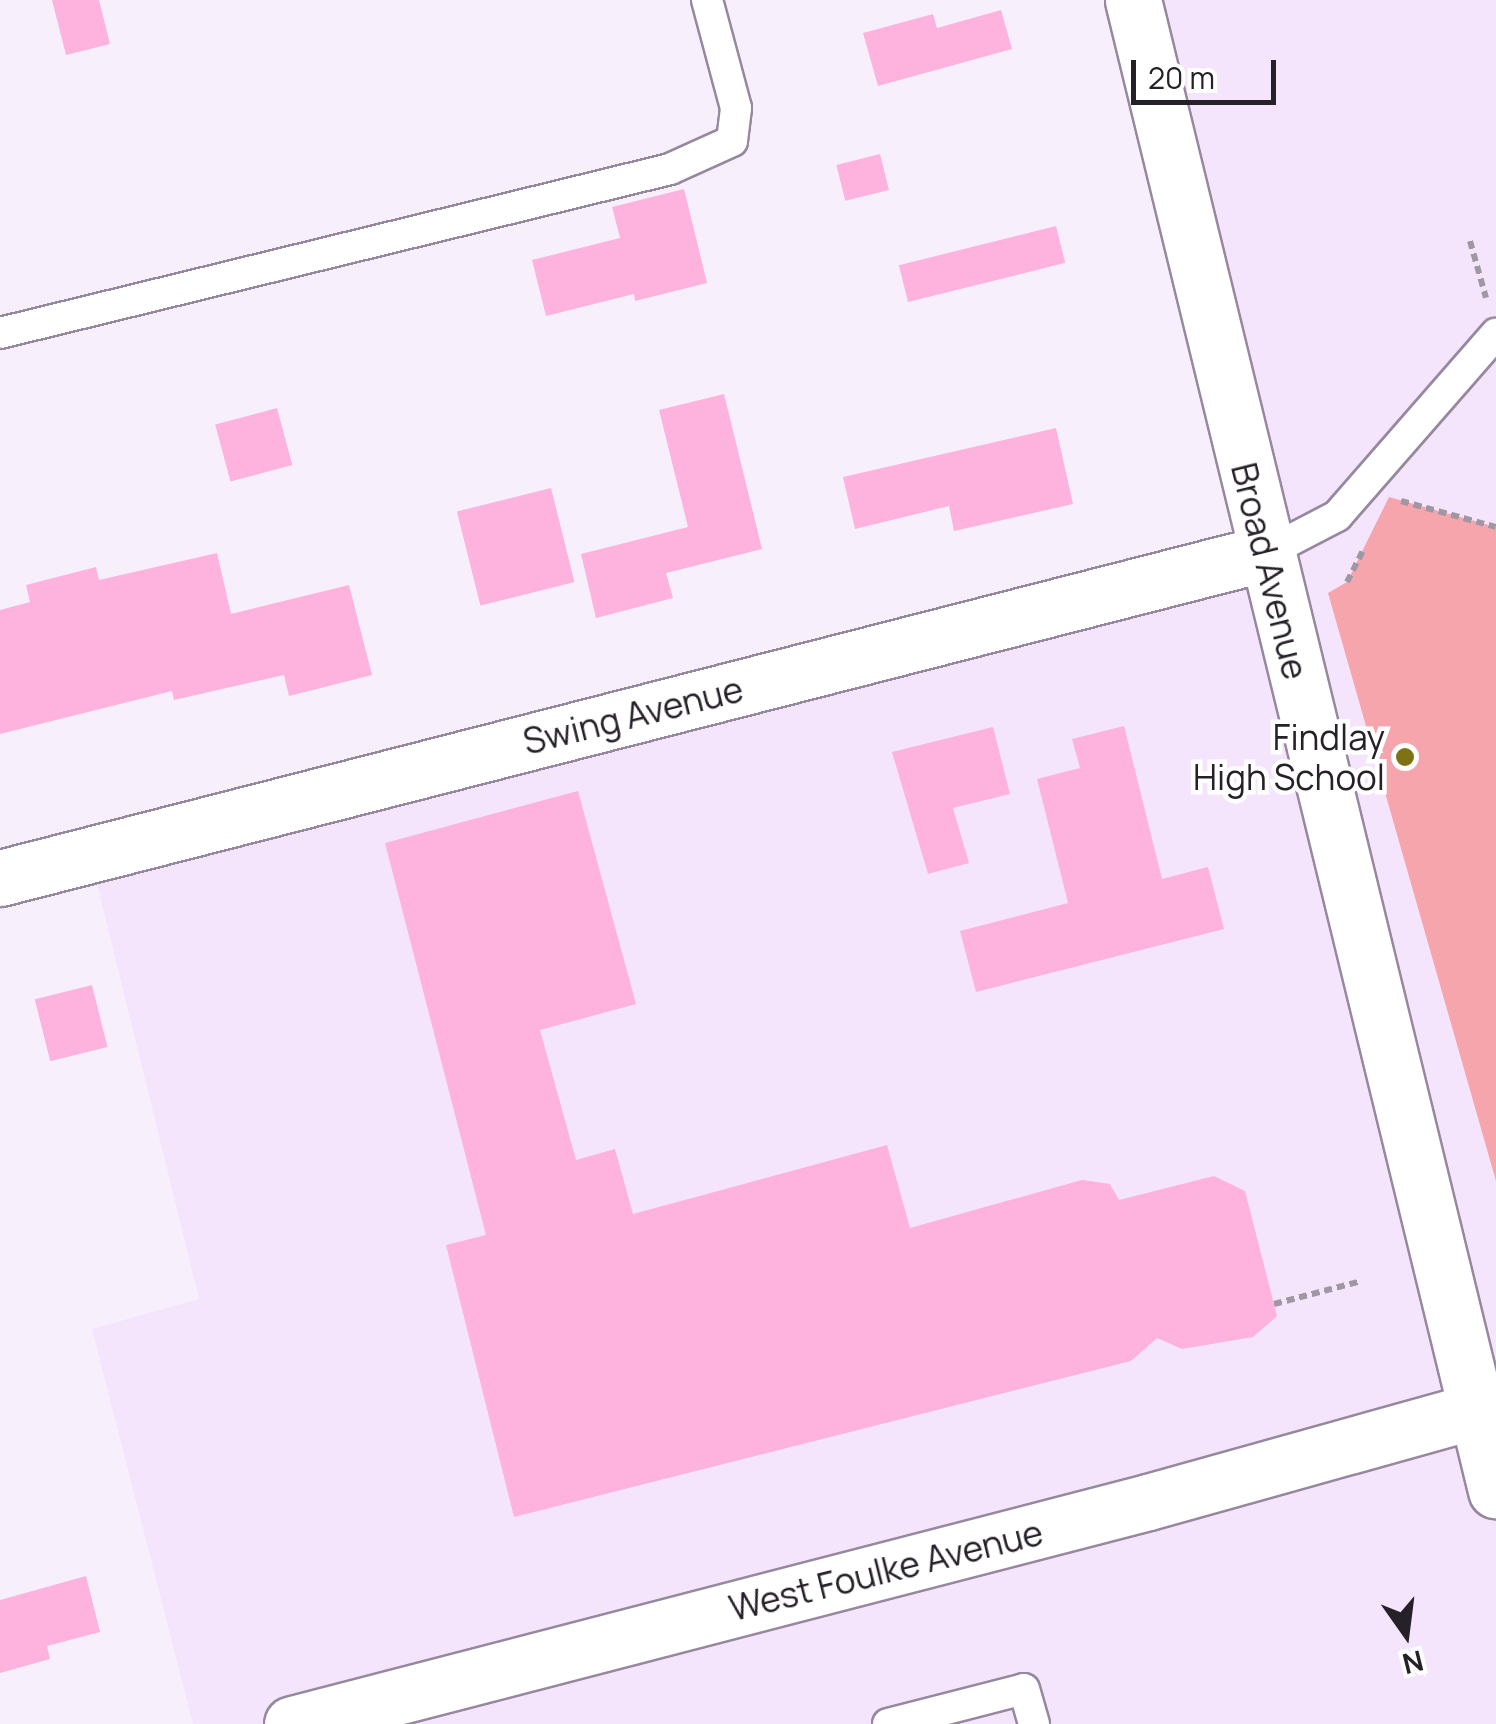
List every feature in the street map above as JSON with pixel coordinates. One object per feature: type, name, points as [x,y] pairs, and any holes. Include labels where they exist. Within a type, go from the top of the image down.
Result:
[{"type":"street","name":"Broad Avenue","points":[[1132,0],[1266,554],[1487,1408],[1496,1490]]},
{"type":"street","name":"Swing Avenue","points":[[0,878],[1266,554]]},
{"type":"street","name":"West Foulke Avenue","points":[[292,1724],[1130,1507],[1487,1408]]},
{"type":"lane","points":[[0,333],[670,170],[732,141],[736,108],[707,0]]},
{"type":"lane","points":[[1266,554],[1338,516],[1494,325]]},
{"type":"lane","points":[[888,1724],[1024,1689],[1034,1724]]},
{"type":"path","points":[[1470,241],[1494,325]]},
{"type":"path","points":[[1388,497],[1496,527]]},
{"type":"path","points":[[1274,1304],[1358,1282]]},
{"type":"shaded area","points":[[1133,0],[1496,0],[1496,1724],[193,1724],[92,1329],[199,1299],[90,855],[1265,554]]},
{"type":"shaded area","points":[[1389,497],[1496,527],[1496,1181],[1328,593],[1347,582]]},
{"type":"building","points":[[52,0],[99,0],[110,44],[66,55]]},
{"type":"building","points":[[1001,10],[1012,49],[878,86],[863,33],[933,14],[937,28]]},
{"type":"building","points":[[880,154],[889,190],[845,201],[836,165]]},
{"type":"building","points":[[684,189],[707,283],[635,301],[634,294],[546,316],[532,260],[620,238],[612,207]]},
{"type":"building","points":[[1056,226],[1065,263],[908,302],[899,265]]},
{"type":"building","points":[[724,394],[762,549],[666,573],[673,598],[596,618],[581,554],[688,527],[659,410]]},
{"type":"building","points":[[277,408],[292,465],[230,482],[215,425]]},
{"type":"building","points":[[1056,428],[1073,504],[954,531],[949,506],[855,529],[843,477]]},
{"type":"building","points":[[551,488],[574,582],[480,606],[457,511]]},
{"type":"building","points":[[217,553],[231,614],[349,585],[372,675],[289,696],[284,675],[174,700],[172,691],[0,734],[0,610],[30,602],[26,585],[96,567],[99,580]]},
{"type":"building","points":[[1124,726],[1162,879],[1208,867],[1224,929],[976,992],[960,931],[1068,903],[1037,779],[1080,768],[1072,739]]},
{"type":"building","points":[[993,727],[1010,794],[953,808],[969,863],[928,874],[892,752]]},
{"type":"building","points":[[578,791],[636,1004],[540,1030],[576,1160],[615,1149],[633,1214],[887,1145],[910,1228],[1082,1180],[1110,1184],[1119,1200],[1214,1176],[1245,1191],[1277,1316],[1253,1337],[1182,1349],[1157,1338],[1131,1361],[514,1517],[446,1245],[486,1235],[385,843]]},
{"type":"building","points":[[92,985],[107,1047],[50,1061],[35,999]]},
{"type":"building","points":[[86,1576],[100,1632],[47,1646],[50,1659],[0,1673],[0,1600]]},
{"type":"place","name":"Findlay High School","points":[[1405,757]]}]
